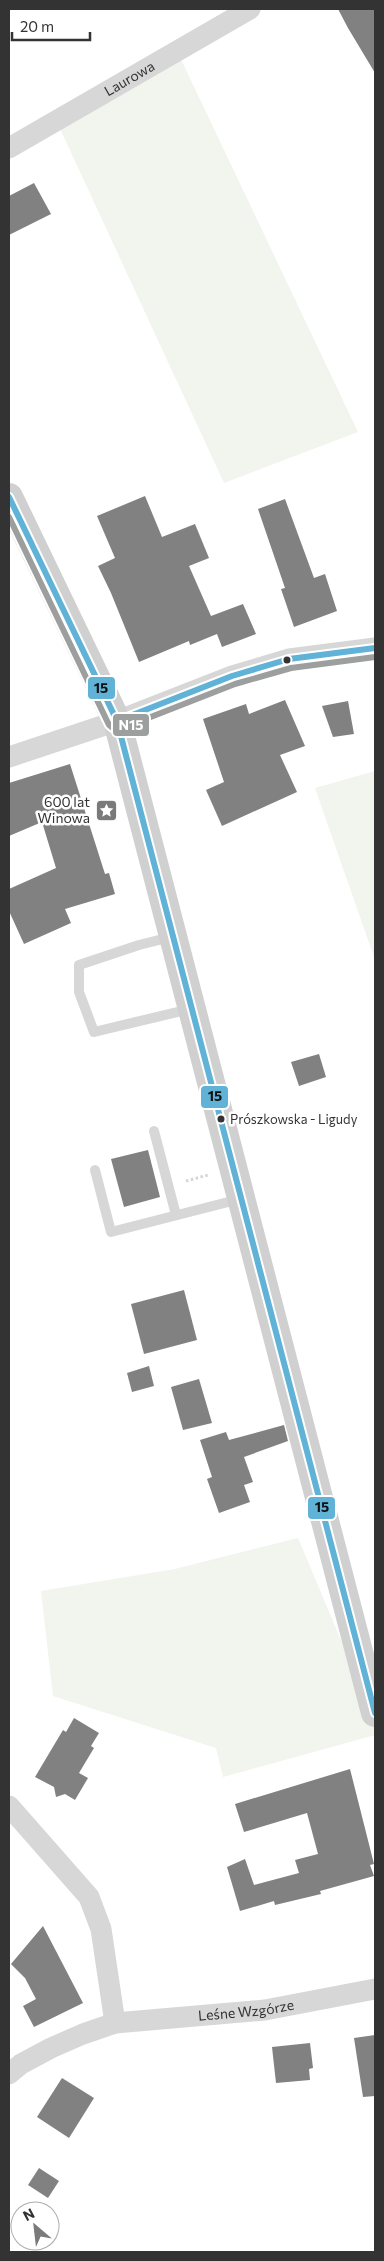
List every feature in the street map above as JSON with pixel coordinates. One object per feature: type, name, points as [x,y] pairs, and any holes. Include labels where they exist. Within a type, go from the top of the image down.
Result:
[{"type":"main road","points":[[9,497],[117,721],[375,1713]]},
{"type":"street","name":"Laurowa","points":[[9,148],[250,9]]},
{"type":"street","points":[[9,757],[117,721],[232,676],[289,659],[375,648]]},
{"type":"street","points":[[9,1806],[89,1898],[101,1929],[115,2024]]},
{"type":"street","name":"Leśne Wzgórze","points":[[9,2074],[21,2064],[51,2048],[82,2034],[115,2024],[265,2010],[375,1989]]},
{"type":"lane","points":[[173,937],[139,945],[79,965],[79,992],[94,1032],[191,1009]]},
{"type":"lane","points":[[154,1131],[176,1216]]},
{"type":"lane","points":[[95,1170],[111,1232],[240,1199]]},
{"type":"path","points":[[168,1186],[209,1175]]},
{"type":"shaded area","points":[[177,51],[358,432],[224,483],[56,120]]},
{"type":"shaded area","points":[[375,771],[375,960],[315,788]]},
{"type":"shaded area","points":[[298,1538],[375,1721],[375,1735],[223,1777],[216,1748],[53,1696],[41,1591],[175,1569]]},
{"type":"building","points":[[338,9],[375,9],[375,73],[348,28]]},
{"type":"building","points":[[34,183],[51,214],[9,235],[9,196]]},
{"type":"building","points":[[145,496],[162,537],[195,524],[209,558],[189,566],[211,616],[243,604],[256,634],[222,647],[217,634],[190,645],[189,641],[139,662],[98,566],[115,558],[97,516]]},
{"type":"building","points":[[285,499],[314,578],[325,574],[337,611],[294,627],[281,589],[285,588],[258,509]]},
{"type":"building","points":[[285,700],[305,746],[280,755],[297,792],[222,826],[206,790],[224,782],[203,719],[246,704],[249,714]]},
{"type":"building","points":[[348,701],[354,734],[333,737],[322,706]]},
{"type":"building","points":[[70,764],[105,874],[109,873],[115,894],[65,909],[71,923],[24,944],[9,911],[9,889],[56,868],[42,822],[9,836],[9,783]]},
{"type":"building","points":[[319,1054],[326,1077],[299,1086],[291,1062]]},
{"type":"building","points":[[148,1150],[160,1197],[124,1207],[111,1159]]},
{"type":"building","points":[[184,1290],[197,1340],[144,1354],[131,1304]]},
{"type":"building","points":[[149,1366],[154,1386],[132,1392],[127,1373]]},
{"type":"building","points":[[199,1379],[212,1423],[183,1430],[171,1387]]},
{"type":"building","points":[[284,1425],[288,1441],[244,1457],[253,1482],[244,1485],[250,1502],[219,1513],[207,1479],[212,1477],[200,1440],[226,1432],[229,1440]]},
{"type":"building","points":[[74,1718],[99,1733],[91,1746],[94,1748],[79,1773],[88,1778],[75,1800],[65,1794],[56,1797],[54,1787],[35,1777],[63,1730],[66,1732]]},
{"type":"building","points":[[350,1769],[374,1864],[370,1865],[374,1876],[320,1891],[321,1894],[275,1905],[274,1901],[240,1911],[227,1867],[245,1859],[254,1885],[299,1873],[295,1860],[318,1854],[307,1813],[244,1832],[235,1804]]},
{"type":"building","points":[[43,1926],[83,2003],[34,2027],[23,2006],[36,1999],[25,1978],[11,1964]]},
{"type":"building","points":[[375,2035],[375,2096],[363,2097],[354,2038]]},
{"type":"building","points":[[310,2043],[313,2068],[309,2069],[310,2080],[276,2083],[272,2047]]},
{"type":"building","points":[[62,2078],[94,2098],[69,2138],[37,2117]]},
{"type":"building","points":[[39,2168],[59,2181],[48,2198],[28,2185]]},
{"type":"transit line","name":"15","points":[[9,497],[117,721],[375,1713]]},
{"type":"transit line","name":"N15","points":[[9,517],[109,725],[114,729],[120,729],[235,684],[291,668],[375,657]]},
{"type":"transit line","name":"15","points":[[117,721],[232,676],[289,659],[375,648]]},
{"type":"place","name":"600 lat Winowa","points":[[106,810]]},
{"type":"place","name":"Prószkowska - Ligudy","points":[[221,1119]]}]
